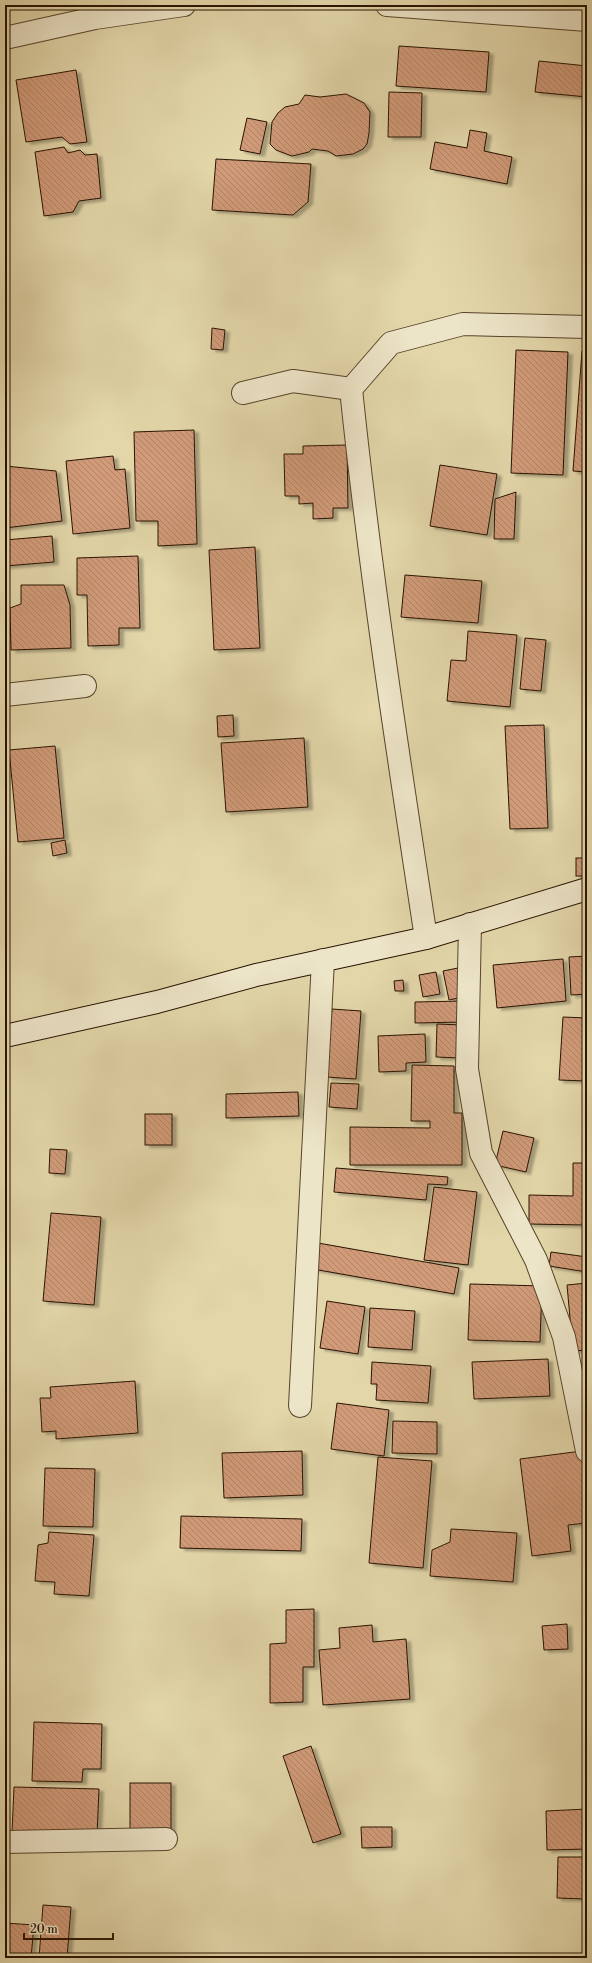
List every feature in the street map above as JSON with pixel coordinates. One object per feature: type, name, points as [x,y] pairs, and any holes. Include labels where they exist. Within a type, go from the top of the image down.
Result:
[{"type":"street","points":[[5,38],[95,18],[184,5]]},
{"type":"street","points":[[387,5],[587,20]]},
{"type":"street","points":[[426,938],[361,486],[351,389],[391,343],[463,324],[587,327]]},
{"type":"street","points":[[243,393],[293,381],[351,389]]},
{"type":"street","points":[[5,695],[85,686]]},
{"type":"street","points":[[5,1036],[157,1002],[256,975],[426,938],[587,889]]},
{"type":"street","points":[[470,924],[467,1069],[481,1152],[536,1260],[564,1337],[587,1451]]},
{"type":"street","points":[[300,1406],[323,960]]},
{"type":"street","points":[[5,1842],[166,1839]]},
{"type":"building","points":[[399,46],[489,52],[486,92],[396,86]]},
{"type":"building","points":[[539,61],[587,66],[587,97],[535,92]]},
{"type":"building","points":[[76,70],[87,142],[70,144],[62,137],[26,142],[16,80]]},
{"type":"building","points":[[389,92],[422,93],[421,137],[388,137]]},
{"type":"building","points":[[346,94],[364,103],[370,112],[367,144],[363,149],[353,154],[336,156],[328,151],[312,149],[309,152],[292,156],[276,150],[270,144],[272,122],[278,113],[285,107],[299,104],[305,95],[320,97]]},
{"type":"building","points":[[247,118],[267,122],[260,154],[240,150]]},
{"type":"building","points":[[470,130],[487,133],[484,151],[512,157],[507,184],[430,169],[435,142],[467,148]]},
{"type":"building","points":[[64,147],[68,153],[80,150],[85,155],[97,154],[101,198],[79,201],[73,212],[44,216],[35,152]]},
{"type":"building","points":[[216,159],[311,164],[308,202],[293,215],[212,210]]},
{"type":"building","points":[[212,328],[225,330],[223,350],[211,349]]},
{"type":"building","points":[[516,350],[568,352],[563,475],[511,473]]},
{"type":"building","points":[[582,351],[587,352],[587,472],[573,471]]},
{"type":"building","points":[[194,430],[197,544],[158,546],[158,521],[136,521],[134,432]]},
{"type":"building","points":[[347,445],[348,508],[333,508],[333,518],[313,519],[313,503],[299,504],[299,496],[285,496],[284,454],[303,454],[303,446]]},
{"type":"building","points":[[113,456],[115,470],[125,469],[130,528],[73,534],[66,461]]},
{"type":"building","points":[[440,465],[497,474],[487,535],[430,526]]},
{"type":"building","points":[[5,466],[56,471],[62,521],[5,528]]},
{"type":"building","points":[[516,492],[514,539],[494,539],[495,499]]},
{"type":"building","points":[[52,536],[54,562],[5,566],[5,540]]},
{"type":"building","points":[[255,547],[260,648],[214,650],[209,550]]},
{"type":"building","points":[[138,556],[140,628],[119,628],[119,645],[88,646],[87,595],[77,595],[77,558]]},
{"type":"building","points":[[405,575],[482,581],[478,623],[401,617]]},
{"type":"building","points":[[21,585],[64,585],[70,605],[71,648],[11,650],[10,608],[21,604]]},
{"type":"building","points":[[468,631],[517,635],[510,707],[447,701],[451,660],[466,661]]},
{"type":"building","points":[[525,638],[546,640],[541,691],[520,689]]},
{"type":"building","points":[[233,715],[234,736],[218,737],[217,716]]},
{"type":"building","points":[[544,725],[548,828],[510,829],[505,726]]},
{"type":"building","points":[[304,738],[308,807],[226,812],[221,743]]},
{"type":"building","points":[[55,746],[64,838],[18,842],[9,750]]},
{"type":"building","points":[[65,840],[67,853],[53,856],[51,843]]},
{"type":"building","points":[[576,858],[587,858],[587,876],[576,876]]},
{"type":"building","points":[[587,956],[587,994],[571,995],[569,957]]},
{"type":"building","points":[[563,959],[566,1001],[497,1008],[493,965]]},
{"type":"building","points":[[458,968],[463,997],[449,1000],[443,971]]},
{"type":"building","points":[[436,972],[440,994],[423,997],[419,975]]},
{"type":"building","points":[[403,980],[404,991],[395,991],[394,981]]},
{"type":"building","points":[[463,1001],[463,1022],[415,1023],[415,1002]]},
{"type":"building","points":[[332,1009],[361,1011],[356,1079],[327,1077]]},
{"type":"building","points":[[563,1017],[587,1018],[587,1081],[559,1080]]},
{"type":"building","points":[[437,1024],[462,1025],[461,1058],[436,1057]]},
{"type":"building","points":[[425,1034],[426,1062],[406,1063],[406,1071],[379,1072],[378,1036]]},
{"type":"building","points":[[412,1065],[454,1066],[454,1113],[462,1113],[462,1165],[350,1165],[350,1127],[430,1128],[430,1121],[411,1121]]},
{"type":"building","points":[[331,1083],[359,1084],[357,1109],[329,1107]]},
{"type":"building","points":[[298,1092],[299,1116],[226,1118],[226,1094]]},
{"type":"building","points":[[145,1114],[172,1114],[172,1145],[145,1145]]},
{"type":"building","points":[[503,1131],[534,1138],[526,1172],[495,1165]]},
{"type":"building","points":[[50,1149],[67,1150],[65,1174],[49,1173]]},
{"type":"building","points":[[573,1163],[587,1163],[587,1225],[529,1224],[529,1195],[573,1196]]},
{"type":"building","points":[[336,1168],[448,1177],[447,1185],[428,1184],[426,1200],[334,1192]]},
{"type":"building","points":[[434,1187],[477,1192],[468,1265],[424,1260]]},
{"type":"building","points":[[51,1213],[101,1217],[94,1305],[43,1301]]},
{"type":"building","points":[[318,1243],[459,1268],[454,1294],[313,1269]]},
{"type":"building","points":[[551,1252],[587,1257],[587,1272],[549,1266]]},
{"type":"building","points":[[587,1283],[587,1350],[573,1351],[567,1285]]},
{"type":"building","points":[[470,1284],[542,1286],[540,1342],[468,1340]]},
{"type":"building","points":[[327,1301],[365,1307],[358,1354],[320,1348]]},
{"type":"building","points":[[370,1308],[415,1311],[412,1350],[368,1347]]},
{"type":"building","points":[[548,1359],[550,1396],[474,1399],[472,1362]]},
{"type":"building","points":[[372,1362],[431,1366],[428,1403],[376,1400],[377,1384],[371,1384]]},
{"type":"building","points":[[135,1381],[138,1433],[56,1439],[56,1431],[42,1432],[40,1398],[51,1398],[50,1387]]},
{"type":"building","points":[[337,1403],[389,1410],[384,1456],[331,1449]]},
{"type":"building","points":[[393,1421],[437,1422],[437,1454],[392,1453]]},
{"type":"building","points":[[302,1451],[303,1495],[224,1498],[222,1453]]},
{"type":"building","points":[[582,1451],[587,1490],[587,1523],[568,1525],[571,1551],[532,1556],[520,1459]]},
{"type":"building","points":[[378,1457],[432,1461],[423,1568],[369,1563]]},
{"type":"building","points":[[45,1468],[95,1469],[93,1527],[43,1526]]},
{"type":"building","points":[[181,1516],[302,1519],[301,1551],[180,1548]]},
{"type":"building","points":[[451,1529],[517,1533],[513,1582],[430,1576],[432,1550],[450,1542]]},
{"type":"building","points":[[49,1532],[94,1535],[89,1596],[54,1594],[55,1582],[35,1581],[38,1545],[48,1543]]},
{"type":"building","points":[[314,1609],[314,1667],[303,1667],[303,1702],[270,1703],[270,1644],[286,1643],[286,1610]]},
{"type":"building","points":[[567,1624],[568,1649],[544,1650],[542,1626]]},
{"type":"building","points":[[372,1625],[373,1642],[406,1639],[410,1699],[323,1705],[319,1650],[340,1648],[339,1628]]},
{"type":"building","points":[[34,1722],[102,1724],[101,1769],[83,1769],[82,1782],[32,1781]]},
{"type":"building","points":[[311,1746],[341,1834],[313,1843],[283,1756]]},
{"type":"building","points":[[130,1783],[171,1783],[171,1833],[130,1833]]},
{"type":"building","points":[[14,1787],[99,1789],[97,1835],[12,1833]]},
{"type":"building","points":[[587,1809],[587,1849],[547,1850],[546,1811]]},
{"type":"building","points":[[361,1827],[392,1827],[392,1847],[362,1848]]},
{"type":"building","points":[[558,1857],[587,1857],[587,1899],[557,1898]]},
{"type":"building","points":[[43,1905],[71,1907],[67,1958],[39,1958]]},
{"type":"building","points":[[5,1923],[34,1925],[31,1958],[5,1958]]}]
